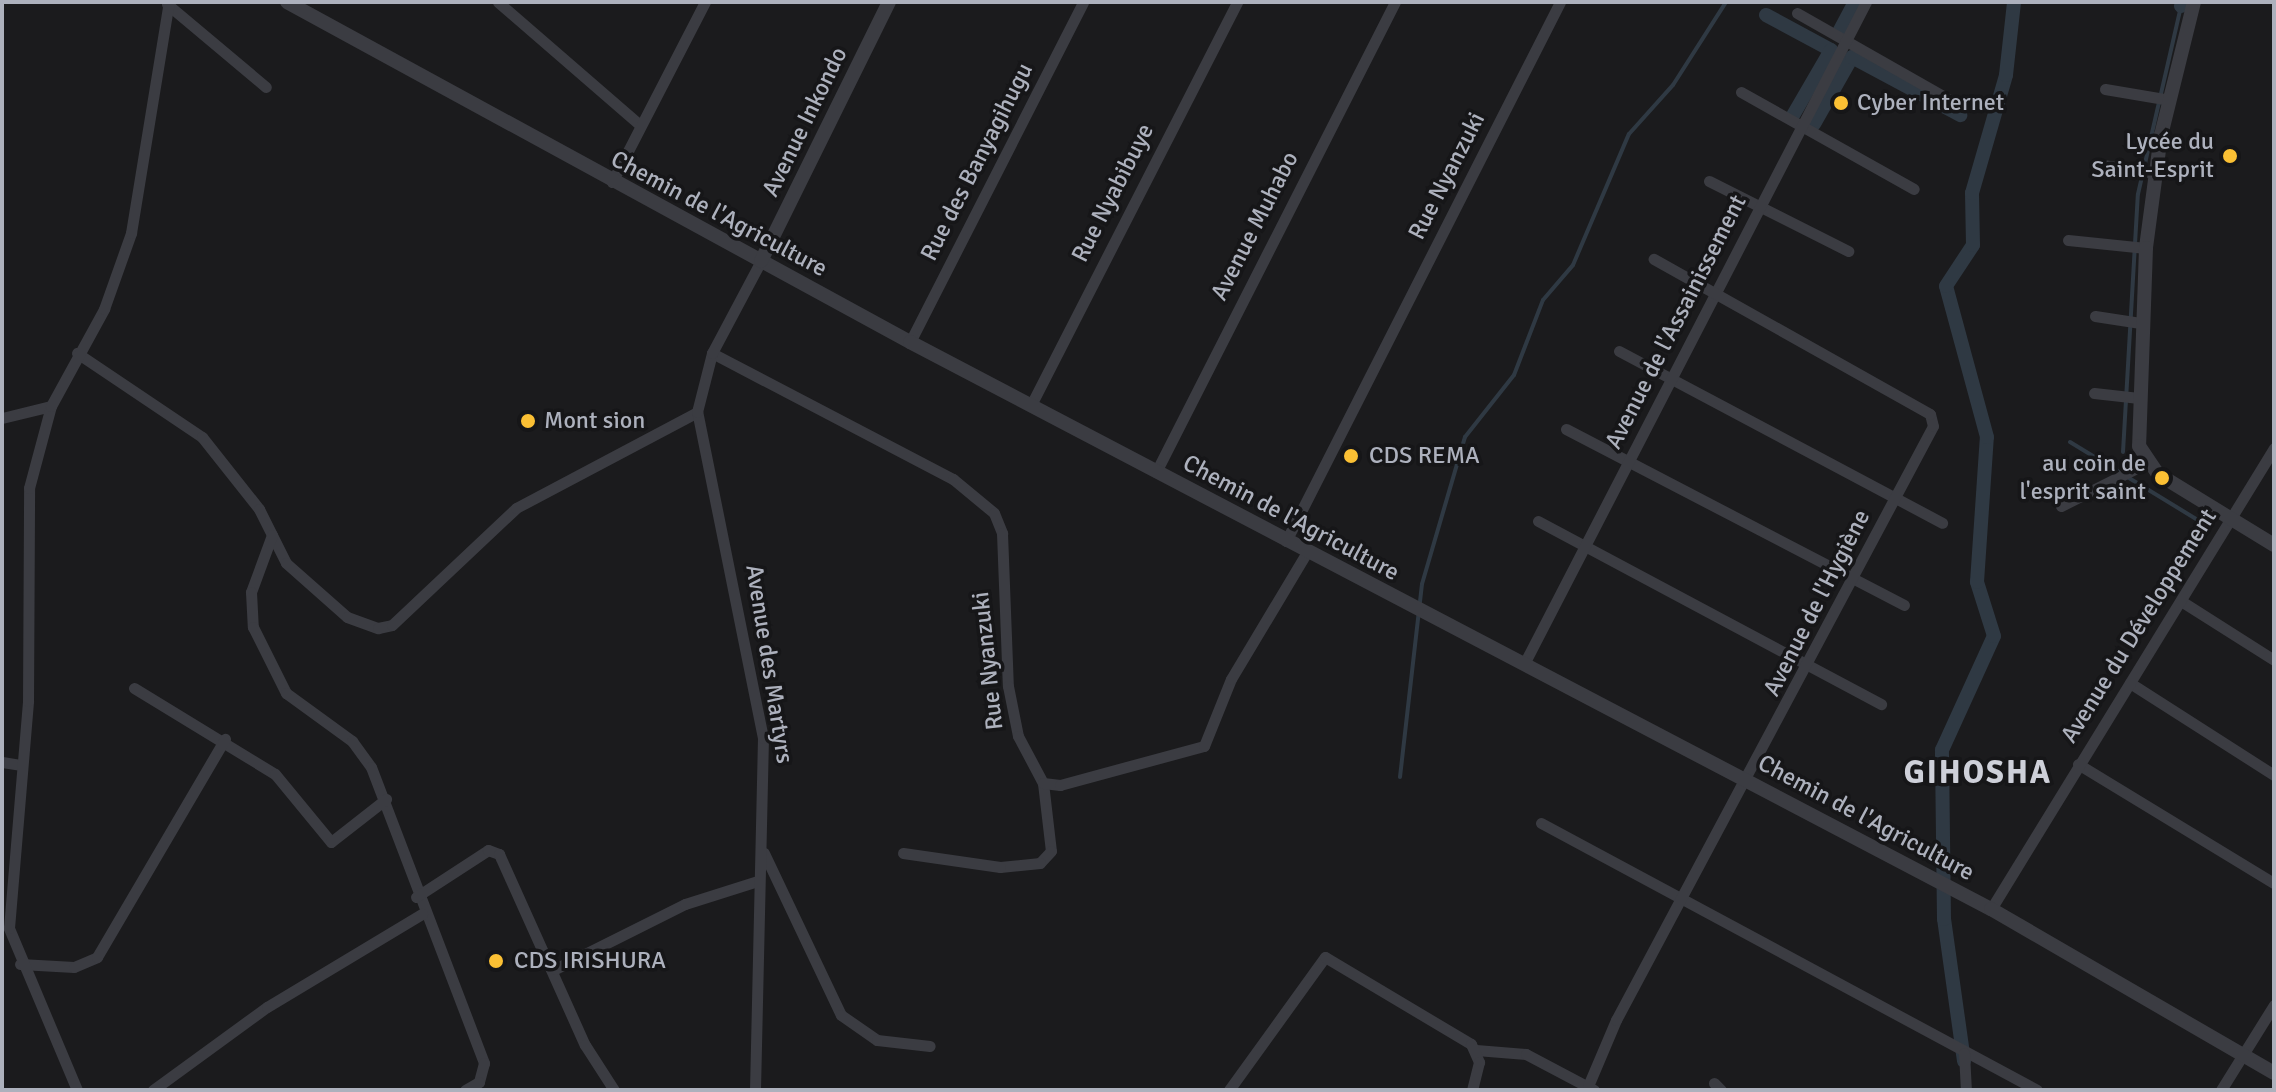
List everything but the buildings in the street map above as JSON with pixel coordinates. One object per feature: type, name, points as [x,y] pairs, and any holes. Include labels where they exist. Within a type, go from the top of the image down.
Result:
[{"type":"street","name":"Chemin de l'Agriculture","points":[[287,2],[910,342],[1383,592],[1749,779],[1991,909],[2241,1057],[2274,1073]]},
{"type":"street","points":[[498,2],[640,125]]},
{"type":"street","points":[[612,182],[705,2]]},
{"type":"street","name":"Avenue Inkondo","points":[[761,261],[889,2]]},
{"type":"street","name":"Rue des Banyagihugu","points":[[910,342],[1083,2]]},
{"type":"street","name":"Rue Nyabibuye","points":[[1031,405],[1237,2]]},
{"type":"street","name":"Avenue Muhabo","points":[[1156,472],[1395,2]]},
{"type":"street","name":"Rue Nyanzuki","points":[[1286,541],[1560,2]]},
{"type":"street","name":"Avenue de l'Assainissement","points":[[1525,662],[1628,461],[1674,379],[1866,2]]},
{"type":"street","points":[[2145,464],[2139,398],[2140,323],[2146,248],[2155,173],[2194,2]]},
{"type":"street","points":[[168,3],[266,87]]},
{"type":"street","points":[[77,1090],[20,964],[7,895],[22,765],[29,488],[51,406],[77,353],[104,309],[131,233],[168,3]]},
{"type":"street","points":[[1797,13],[1950,100]]},
{"type":"street","points":[[2105,89],[2170,100]]},
{"type":"street","points":[[1741,92],[1914,189]]},
{"type":"street","points":[[2103,165],[2155,173]]},
{"type":"street","points":[[1709,181],[1848,251]]},
{"type":"street","points":[[2068,240],[2146,248]]},
{"type":"street","name":"Avenue de l'Hygiène","points":[[1591,1088],[1622,1009],[1686,899],[1812,664],[1933,426],[1930,414],[1654,259]]},
{"type":"street","name":"Avenue des Martyrs","points":[[755,1090],[758,881],[764,853],[763,738],[697,412],[712,353],[761,261]]},
{"type":"street","points":[[2095,316],[2140,323]]},
{"type":"street","points":[[1619,351],[1897,495],[1942,523]]},
{"type":"street","points":[[77,353],[202,437],[272,535],[286,563],[347,617],[365,627],[392,625],[516,508],[697,412]]},
{"type":"street","name":"Rue Nyanzuki","points":[[712,353],[953,479],[994,513],[1002,533],[1011,699],[1018,736],[1043,783]]},
{"type":"street","points":[[2094,393],[2139,398]]},
{"type":"street","points":[[2,418],[51,406]]},
{"type":"street","points":[[1566,429],[1904,605]]},
{"type":"street","name":"Avenue du Développement","points":[[1991,909],[2274,448]]},
{"type":"street","points":[[2061,506],[2145,464]]},
{"type":"street","points":[[2145,464],[2274,545]]},
{"type":"street","points":[[1538,521],[1812,664],[1881,704]]},
{"type":"street","points":[[272,535],[251,592],[253,627],[286,693],[363,751],[386,799],[422,914],[484,1063],[479,1082],[465,1090]]},
{"type":"street","points":[[903,853],[1000,867],[1040,863],[1051,851],[1043,783],[1060,785],[1204,746],[1231,679],[1307,552]]},
{"type":"street","points":[[2181,601],[2274,660]]},
{"type":"street","points":[[2130,683],[2274,775]]},
{"type":"street","points":[[134,688],[225,739],[275,774],[331,842],[386,799]]},
{"type":"street","points":[[20,964],[74,967],[97,957],[225,739]]},
{"type":"street","points":[[2,762],[22,765]]},
{"type":"street","points":[[2078,764],[2274,883]]},
{"type":"street","points":[[1541,823],[2037,1090]]},
{"type":"street","points":[[416,897],[493,850],[555,969],[585,1045],[614,1090]]},
{"type":"street","points":[[764,853],[841,1015],[877,1040],[930,1046]]},
{"type":"street","points":[[555,969],[685,904],[758,881]]},
{"type":"street","points":[[153,1090],[267,1007],[422,914]]},
{"type":"street","points":[[1229,1090],[1325,957],[1476,1050],[1526,1054],[1591,1088]]},
{"type":"street","points":[[2221,1090],[2274,1005]]},
{"type":"street","points":[[1472,1090],[1476,1050]]},
{"type":"street","points":[[1964,1053],[1966,1090]]},
{"type":"waterway","points":[[1400,777],[1422,584],[1465,437],[1514,375],[1543,300],[1573,265],[1629,134],[1673,85],[1726,2]]},
{"type":"waterway","points":[[1839,32],[1855,2]]},
{"type":"waterway","points":[[1964,1061],[1944,919],[1942,750],[1994,636],[1977,582],[1987,437],[1946,286],[1973,245],[1972,193],[2006,75],[2014,2]]},
{"type":"waterway","points":[[2181,6],[2182,2]]},
{"type":"waterway","points":[[2123,452],[2138,194],[2181,6]]},
{"type":"waterway","points":[[1766,15],[1831,50],[1792,117]]},
{"type":"waterway","points":[[1814,124],[1852,57],[1960,115]]},
{"type":"waterway","points":[[2070,442],[2209,527]]},
{"type":"place","name":"Cyber Internet","points":[[1841,103]]},
{"type":"place","name":"Lycée du Saint-Esprit","points":[[2230,156]]},
{"type":"place","name":"Mont sion","points":[[528,421]]},
{"type":"place","name":"CDS REMA","points":[[1351,456]]},
{"type":"place","name":"au coin de l'esprit saint","points":[[2162,478]]},
{"type":"place","name":"CDS IRISHURA","points":[[496,961]]},
{"type":"district","name":"GIHOSHA","points":[[1978,773]]}]
